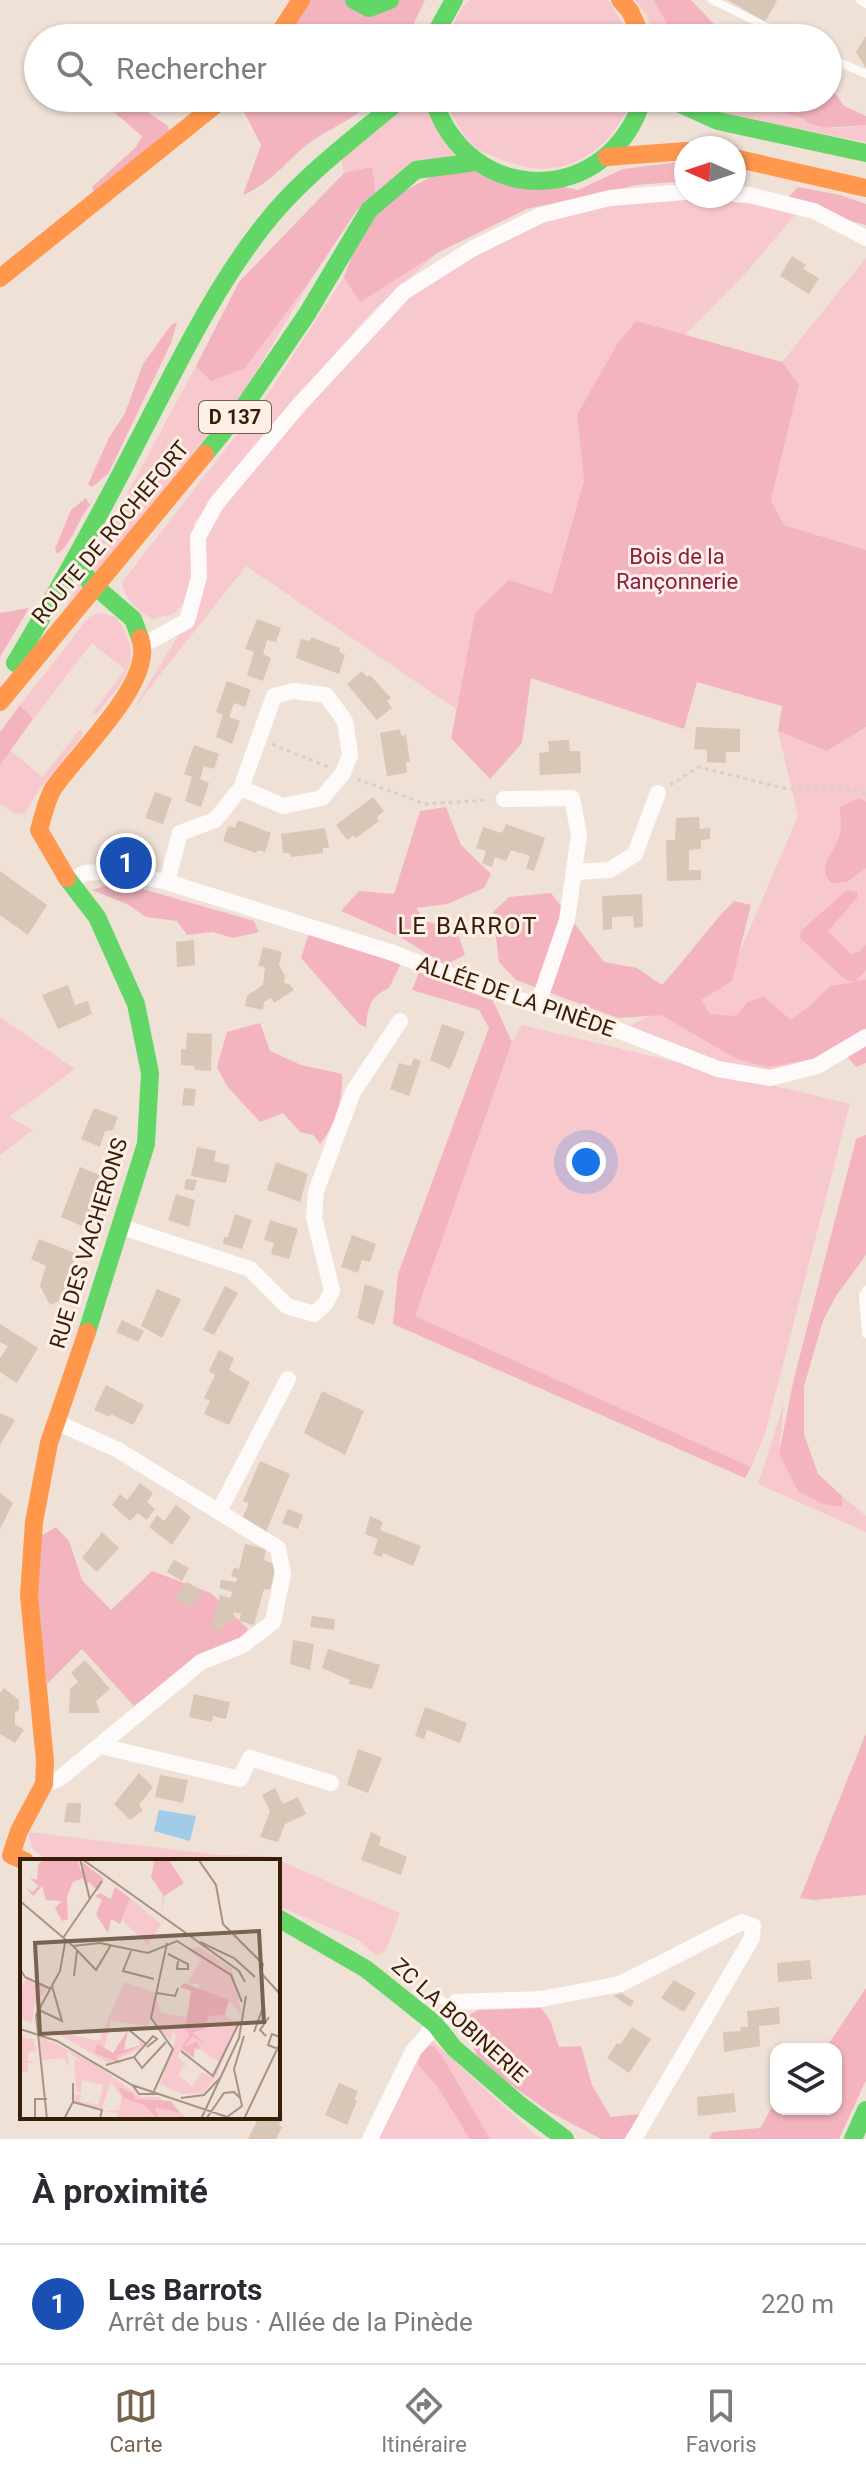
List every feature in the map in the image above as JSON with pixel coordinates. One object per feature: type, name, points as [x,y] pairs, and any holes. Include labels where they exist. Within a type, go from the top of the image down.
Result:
[{"type":"main road","points":[[285,24],[301,0]]},
{"type":"main road","points":[[354,0],[369,8],[390,0]]},
{"type":"main road","points":[[441,24],[454,0]]},
{"type":"main road","points":[[620,0],[636,24]]},
{"type":"main road","points":[[0,278],[207,112]]},
{"type":"main road","name":"ROUTE DE ROCHEFORT","points":[[0,689],[76,561],[186,349],[240,257],[265,223],[303,182],[386,112]]},
{"type":"main road","points":[[437,112],[442,127],[476,162],[517,178],[543,183],[575,176],[607,157],[628,135],[637,112]]},
{"type":"main road","points":[[698,112],[718,121],[866,153]]},
{"type":"main road","points":[[607,157],[674,152]]},
{"type":"main road","points":[[746,160],[866,188]]},
{"type":"main road","name":"ROUTE DE ROCHEFORT","points":[[0,702],[245,405],[307,314],[369,210],[416,170],[476,162]]},
{"type":"main road","points":[[76,561],[95,587],[133,619],[143,645]]},
{"type":"main road","name":"RUE DES VACHERONS","points":[[12,1859],[19,1831],[44,1784],[45,1761],[29,1596],[34,1522],[49,1443],[122,1227],[146,1144],[150,1073],[136,1004],[97,917],[58,867],[39,830],[52,791],[96,737],[131,686],[140,668],[143,645]]},
{"type":"main road","name":"ZC LA BOBINERIE","points":[[280,1919],[366,1969],[417,2008],[454,2048],[565,2139]]},
{"type":"main road","points":[[853,2139],[866,2110]]},
{"type":"street","points":[[143,645],[187,621],[199,577],[198,537],[216,504],[299,405],[404,292],[472,249],[541,215],[610,198],[674,193]]},
{"type":"street","points":[[746,195],[814,211],[866,238]]},
{"type":"street","points":[[167,882],[180,833],[215,820],[241,788],[274,696],[293,691],[326,695],[345,721],[350,755],[343,773],[322,798],[283,806],[241,788]]},
{"type":"street","points":[[574,872],[610,870],[635,854],[658,793]]},
{"type":"street","points":[[504,799],[572,798],[579,835],[567,920],[538,1004]]},
{"type":"street","name":"ALLÉE DE LA PINÈDE","points":[[69,881],[85,873],[112,871],[167,882],[393,953],[488,990],[538,1004],[718,1069],[770,1078],[817,1066],[866,1037]]},
{"type":"street","points":[[122,1227],[250,1269],[287,1306],[314,1314],[325,1304],[332,1291],[314,1217],[316,1191],[353,1092],[400,1021]]},
{"type":"street","points":[[219,1511],[288,1379]]},
{"type":"street","points":[[44,1784],[59,1779],[201,1662],[243,1645],[273,1622],[283,1574],[278,1548],[118,1450],[56,1422]]},
{"type":"street","points":[[101,1746],[240,1779],[250,1758],[331,1783]]},
{"type":"street","points":[[370,2139],[413,2051],[449,2007],[464,2000],[541,1999],[620,1984],[742,1922],[753,1926],[752,1938],[634,2139]]},
{"type":"lane","points":[[712,0],[761,24]]},
{"type":"lane","points":[[860,0],[866,4]]},
{"type":"lane","points":[[842,63],[866,74]]},
{"type":"lane","points":[[866,1290],[863,1295],[866,1334]]},
{"type":"lane","points":[[417,2008],[422,1999],[433,1998],[443,1999],[449,2007]]},
{"type":"path","points":[[258,737],[425,804],[504,799]]},
{"type":"path","points":[[658,793],[699,767],[787,789],[843,789],[866,793]]},
{"type":"shaded area","points":[[470,0],[608,0],[623,24],[453,24],[462,7]]},
{"type":"shaded area","points":[[635,0],[653,0],[666,24],[650,24]]},
{"type":"shaded area","points":[[394,112],[431,112],[458,158],[376,193],[372,167],[344,173],[341,158]]},
{"type":"shaded area","points":[[451,112],[627,112],[594,151],[566,165],[551,168],[517,165],[478,149]]},
{"type":"shaded area","points":[[720,112],[785,112],[821,128],[866,125],[866,142]]},
{"type":"shaded area","points":[[674,197],[674,208],[746,208],[746,198],[801,208],[744,275],[685,335],[636,322],[577,415],[584,479],[552,595],[475,613],[456,709],[246,566],[134,708],[203,595],[198,537],[404,292],[541,215],[610,198]]},
{"type":"shaded area","points":[[436,254],[369,315],[257,442],[194,523],[191,581],[185,603],[173,614],[152,619],[137,608],[126,594],[122,582],[264,400],[344,277],[360,301]]},
{"type":"shaded area","points":[[866,258],[866,550],[784,525],[771,500],[799,386],[782,362]]},
{"type":"shaded area","points":[[312,278],[238,402],[53,631],[196,366],[211,380],[245,368]]},
{"type":"shaded area","points":[[100,613],[116,617],[130,646],[131,658],[123,680],[96,715],[92,714],[125,670],[92,643],[33,719],[20,705],[89,617]]},
{"type":"shaded area","points":[[866,727],[866,1029],[805,1074],[744,1070],[620,1031],[730,975],[798,816],[778,731],[827,751]]},
{"type":"shaded area","points":[[79,730],[83,731],[82,736],[39,790],[25,813],[16,814],[0,804],[0,765],[9,750],[43,777]]},
{"type":"shaded area","points":[[0,1017],[75,1069],[9,1117],[33,1130],[0,1155]]},
{"type":"shaded area","points":[[522,1025],[850,1104],[765,1434],[751,1467],[415,1316],[512,1042]]},
{"type":"shaded area","points":[[784,1403],[779,1453],[843,1506],[842,1496],[866,1516],[866,1532],[758,1484]]},
{"type":"shaded area","points":[[28,1832],[276,1859],[46,1859],[32,1848]]},
{"type":"shaded area","points":[[280,1861],[400,1913],[386,1950],[377,1956],[357,1939],[280,1907]]},
{"type":"shaded area","points":[[426,2035],[534,2134],[543,2139],[370,2139]]},
{"type":"green space","points":[[301,0],[425,0],[414,24],[285,24]]},
{"type":"green space","points":[[653,0],[691,0],[714,24],[666,24]]},
{"type":"green space","points":[[842,103],[866,116],[866,125],[824,128],[780,112],[842,112]]},
{"type":"green space","points":[[114,112],[148,112],[168,126],[169,132],[94,192],[92,187],[136,147],[142,136]]},
{"type":"green space","points":[[244,112],[358,112],[312,141],[272,177],[243,195],[261,145]]},
{"type":"green space","points":[[457,163],[578,190],[623,169],[674,163],[674,182],[637,185],[527,209],[439,252],[360,302],[344,277],[369,210]]},
{"type":"green space","points":[[372,167],[376,193],[357,210],[312,278],[245,368],[211,381],[196,366],[239,282],[344,173]]},
{"type":"green space","points":[[798,187],[840,195],[866,204],[866,225],[790,205],[789,196]]},
{"type":"green space","name":"Bois de la Rançonnerie","points":[[636,321],[782,362],[799,385],[771,500],[784,525],[866,550],[866,727],[827,751],[778,731],[782,706],[697,682],[684,729],[531,678],[522,743],[490,779],[451,738],[475,613],[509,580],[552,594],[584,480],[577,415],[618,343]]},
{"type":"green space","points":[[177,322],[171,343],[108,474],[92,487],[88,484],[109,438],[125,413],[143,364],[171,325]]},
{"type":"green space","points":[[86,498],[90,505],[67,544],[57,554],[55,549],[71,510]]},
{"type":"green space","points":[[29,608],[0,657],[0,613]]},
{"type":"green space","points":[[20,705],[33,719],[0,765],[0,732]]},
{"type":"green space","points":[[859,798],[866,802],[866,868],[847,882],[831,883],[825,871],[840,834],[840,807]]},
{"type":"green space","points":[[446,807],[461,845],[491,874],[484,888],[447,904],[416,908],[426,921],[457,931],[465,955],[445,965],[402,938],[341,911],[359,891],[394,894],[420,811]]},
{"type":"green space","points":[[118,882],[254,921],[259,932],[233,938],[212,932],[187,935],[177,921],[146,917],[127,904],[92,890]]},
{"type":"green space","points":[[847,890],[857,892],[857,898],[828,931],[851,954],[859,952],[866,945],[866,970],[855,981],[866,980],[866,1063],[856,1067],[839,1047],[813,1059],[768,1067],[737,1059],[661,1015],[618,1018],[516,980],[499,962],[493,912],[509,897],[551,893],[604,962],[637,968],[662,985],[734,901],[751,905],[732,981],[701,1000],[710,1014],[736,1016],[748,1002],[764,997],[791,1020],[830,986],[855,982],[846,980],[800,938],[801,931]]},
{"type":"green space","points":[[311,926],[404,957],[389,988],[378,994],[371,1003],[366,1027],[359,1024],[301,958]]},
{"type":"green space","points":[[422,964],[488,990],[512,1042],[415,1316],[751,1467],[745,1478],[393,1324],[398,1274],[489,1028],[479,1010],[412,990]]},
{"type":"green space","points":[[260,1023],[270,1051],[301,1065],[342,1074],[342,1092],[337,1111],[320,1144],[313,1135],[300,1132],[283,1113],[260,1122],[227,1086],[217,1067],[227,1032]]},
{"type":"green space","points":[[866,1135],[866,1255],[836,1296],[823,1321],[804,1386],[804,1434],[818,1474],[842,1496],[843,1507],[823,1504],[798,1491],[779,1453],[794,1378],[856,1139]]},
{"type":"green space","points":[[56,1527],[69,1541],[82,1580],[111,1610],[152,1571],[211,1593],[248,1629],[240,1639],[196,1660],[134,1706],[82,1649],[47,1684],[37,1606],[41,1536]]},
{"type":"green space","points":[[866,1733],[866,1895],[814,1900],[800,1898]]},
{"type":"green space","points":[[866,1988],[866,2080],[839,2139],[709,2139],[713,2132],[760,2128],[770,2110],[770,2115],[842,2115],[842,2043],[829,2043]]},
{"type":"green space","points":[[541,2008],[550,2020],[559,2047],[581,2046],[592,2085],[611,2117],[641,2114],[624,2139],[601,2139],[548,2111],[480,2063],[471,2042],[469,2015],[478,2010]]},
{"type":"green space","points":[[423,2046],[433,2046],[442,2056],[490,2139],[470,2139],[437,2086],[418,2065]]},
{"type":"water","points":[[159,1810],[196,1816],[190,1841],[154,1831]]},
{"type":"building","points":[[728,0],[776,0],[777,1],[765,22]]},
{"type":"building","points":[[866,36],[866,68],[856,52]]},
{"type":"building","points":[[792,256],[806,265],[803,269],[819,278],[809,294],[780,276]]},
{"type":"building","points":[[257,619],[281,628],[276,642],[267,640],[263,654],[271,658],[263,681],[247,675],[254,652],[245,649]]},
{"type":"building","points":[[311,637],[340,648],[339,652],[345,655],[339,674],[296,658],[301,639],[310,641]]},
{"type":"building","points":[[362,671],[367,677],[370,675],[391,698],[387,701],[392,708],[377,720],[347,684]]},
{"type":"building","points":[[227,681],[251,690],[245,707],[234,703],[229,717],[240,721],[232,744],[216,737],[223,715],[216,712]]},
{"type":"building","points":[[696,727],[740,729],[740,752],[726,752],[726,763],[707,762],[707,750],[694,749]]},
{"type":"building","points":[[400,729],[401,736],[406,735],[410,762],[406,762],[407,773],[387,776],[380,733]]},
{"type":"building","points":[[569,740],[570,751],[580,751],[581,773],[540,775],[539,753],[549,752],[548,741]]},
{"type":"building","points":[[194,745],[219,754],[214,769],[204,766],[200,779],[209,783],[201,807],[185,801],[192,777],[184,774]]},
{"type":"building","points":[[155,792],[172,798],[163,824],[145,818]]},
{"type":"building","points":[[373,797],[384,811],[377,817],[379,821],[356,838],[353,836],[347,840],[336,825]]},
{"type":"building","points":[[699,817],[700,829],[710,828],[710,839],[701,840],[701,849],[689,850],[689,870],[701,870],[701,880],[667,881],[666,840],[675,840],[676,818]]},
{"type":"building","points":[[238,820],[271,833],[265,852],[258,850],[256,853],[223,841],[228,826],[235,828]]},
{"type":"building","points":[[506,824],[545,838],[534,871],[526,868],[530,856],[511,850],[506,861],[495,857],[492,867],[482,863],[486,851],[476,848],[483,827],[502,833]]},
{"type":"building","points":[[325,828],[329,848],[323,848],[323,853],[291,857],[290,853],[283,853],[281,834]]},
{"type":"building","points":[[0,871],[47,905],[28,935],[0,915]]},
{"type":"building","points":[[642,894],[643,927],[634,928],[633,916],[612,917],[612,929],[603,930],[602,896]]},
{"type":"building","points":[[194,940],[195,965],[177,967],[176,942]]},
{"type":"building","points":[[263,947],[282,952],[279,965],[285,976],[284,983],[294,990],[274,1003],[271,998],[264,1002],[263,1010],[245,1006],[247,996],[263,985],[265,967],[258,966]]},
{"type":"building","points":[[68,985],[75,1005],[88,1001],[92,1014],[58,1029],[42,995]]},
{"type":"building","points":[[442,1024],[465,1032],[450,1069],[430,1060]]},
{"type":"building","points":[[187,1033],[212,1034],[211,1071],[181,1065],[181,1049],[186,1049]]},
{"type":"building","points":[[414,1058],[421,1061],[409,1096],[390,1089],[399,1063],[411,1066]]},
{"type":"building","points":[[184,1088],[196,1089],[194,1106],[182,1105]]},
{"type":"building","points":[[94,1108],[118,1117],[113,1130],[105,1131],[100,1147],[81,1139]]},
{"type":"building","points":[[197,1147],[216,1151],[214,1161],[230,1165],[226,1183],[191,1176]]},
{"type":"building","points":[[276,1162],[308,1174],[300,1202],[267,1190]]},
{"type":"building","points":[[80,1167],[105,1177],[84,1227],[61,1217]]},
{"type":"building","points":[[186,1179],[197,1180],[194,1191],[184,1189]]},
{"type":"building","points":[[176,1194],[195,1200],[189,1227],[168,1220]]},
{"type":"building","points":[[235,1214],[252,1220],[242,1249],[223,1244]]},
{"type":"building","points":[[270,1220],[298,1229],[289,1259],[271,1254],[274,1243],[264,1240]]},
{"type":"building","points":[[352,1235],[376,1244],[370,1262],[362,1260],[358,1273],[341,1267]]},
{"type":"building","points":[[39,1239],[77,1254],[64,1283],[68,1297],[50,1305],[40,1286],[46,1266],[31,1259]]},
{"type":"building","points":[[365,1284],[384,1291],[374,1325],[357,1318]]},
{"type":"building","points":[[225,1286],[238,1293],[214,1335],[203,1330]]},
{"type":"building","points":[[157,1289],[181,1299],[162,1338],[141,1326]]},
{"type":"building","points":[[122,1320],[144,1331],[138,1342],[116,1332]]},
{"type":"building","points":[[0,1324],[38,1348],[17,1383],[0,1372],[0,1358],[8,1346],[0,1342]]},
{"type":"building","points":[[219,1350],[234,1358],[229,1370],[250,1382],[229,1425],[204,1414],[210,1401],[204,1398],[215,1375],[209,1371]]},
{"type":"building","points":[[106,1385],[144,1405],[133,1425],[94,1410]]},
{"type":"building","points":[[322,1391],[364,1411],[345,1455],[304,1433]]},
{"type":"building","points":[[0,1413],[15,1420],[0,1445]]},
{"type":"building","points":[[260,1461],[290,1474],[266,1532],[241,1521],[249,1503],[243,1501]]},
{"type":"building","points":[[140,1483],[153,1493],[147,1502],[155,1509],[147,1520],[138,1513],[130,1521],[112,1505],[120,1494],[127,1500]]},
{"type":"building","points":[[0,1493],[13,1503],[0,1529]]},
{"type":"building","points":[[176,1505],[191,1517],[172,1545],[149,1527],[157,1515],[164,1521]]},
{"type":"building","points":[[288,1509],[303,1515],[298,1529],[282,1523]]},
{"type":"building","points":[[370,1516],[383,1522],[380,1530],[421,1546],[413,1566],[383,1553],[382,1557],[373,1554],[378,1539],[365,1534]]},
{"type":"building","points":[[102,1532],[119,1548],[97,1572],[82,1558]]},
{"type":"building","points":[[245,1544],[266,1549],[264,1560],[276,1565],[270,1590],[264,1589],[254,1625],[239,1621],[241,1614],[234,1612],[231,1624],[225,1622],[223,1630],[211,1627],[220,1595],[230,1598],[233,1592],[219,1588],[221,1580],[236,1582],[237,1578],[231,1576],[234,1568],[239,1569]]},
{"type":"building","points":[[174,1560],[189,1568],[182,1581],[167,1572]]},
{"type":"building","points":[[187,1582],[202,1591],[192,1607],[175,1599]]},
{"type":"building","points":[[312,1616],[335,1619],[334,1630],[310,1627]]},
{"type":"building","points":[[293,1640],[314,1644],[310,1670],[290,1664]]},
{"type":"building","points":[[328,1649],[380,1665],[372,1689],[349,1684],[350,1680],[322,1668]]},
{"type":"building","points":[[85,1660],[110,1689],[96,1701],[100,1713],[69,1713],[70,1689],[78,1682],[71,1673]]},
{"type":"building","points":[[4,1688],[19,1700],[15,1724],[24,1730],[15,1743],[0,1734],[0,1693]]},
{"type":"building","points":[[194,1694],[230,1702],[226,1719],[213,1716],[212,1722],[189,1717]]},
{"type":"building","points":[[425,1707],[467,1723],[460,1743],[427,1730],[424,1739],[415,1736]]},
{"type":"building","points":[[358,1749],[382,1758],[368,1793],[347,1785]]},
{"type":"building","points":[[139,1773],[153,1787],[139,1805],[143,1810],[130,1820],[114,1804]]},
{"type":"building","points":[[160,1775],[188,1780],[183,1803],[155,1797]]},
{"type":"building","points":[[275,1788],[283,1804],[298,1797],[306,1814],[285,1824],[278,1842],[260,1837],[270,1811],[262,1795]]},
{"type":"building","points":[[67,1803],[81,1803],[80,1823],[64,1822]]},
{"type":"building","points":[[371,1832],[381,1837],[379,1845],[407,1857],[401,1875],[361,1860]]},
{"type":"building","points":[[810,1960],[812,1979],[778,1982],[777,1963]]},
{"type":"building","points":[[674,1980],[696,1993],[684,2012],[661,1998]]},
{"type":"building","points":[[621,1993],[634,2001],[630,2007],[614,1996]]},
{"type":"building","points":[[779,2007],[780,2024],[759,2026],[760,2046],[724,2052],[723,2032],[741,2031],[740,2027],[748,2027],[747,2011]]},
{"type":"building","points":[[632,2027],[651,2039],[629,2073],[607,2058]]},
{"type":"building","points":[[339,2083],[358,2091],[347,2125],[325,2115]]},
{"type":"building","points":[[734,2093],[736,2112],[698,2116],[697,2097]]},
{"type":"building","points":[[280,2114],[283,2116],[276,2139],[248,2139],[258,2119],[280,2119]]},
{"type":"traffic: fast","points":[[354,0],[369,8],[390,0]]},
{"type":"traffic: fast","points":[[441,24],[454,0]]},
{"type":"traffic: fast","points":[[15,663],[97,518],[199,324],[246,249],[295,190],[385,112]]},
{"type":"traffic: fast","points":[[440,112],[450,134],[475,160],[505,176],[538,181],[571,176],[601,160],[626,134],[636,112]]},
{"type":"traffic: fast","points":[[698,112],[718,121],[866,153]]},
{"type":"traffic: fast","points":[[205,454],[245,405],[307,314],[369,210],[416,170],[476,162]]},
{"type":"traffic: fast","points":[[76,561],[90,582],[133,619],[140,638]]},
{"type":"traffic: fast","points":[[67,878],[97,917],[136,1004],[150,1073],[146,1144],[87,1332]]},
{"type":"traffic: fast","points":[[280,1919],[366,1969],[435,2024],[454,2048],[520,2105],[565,2139]]},
{"type":"traffic: fast","points":[[853,2139],[866,2110]]},
{"type":"traffic: slow","points":[[285,24],[301,0]]},
{"type":"traffic: slow","points":[[620,0],[636,24]]},
{"type":"traffic: slow","points":[[0,278],[207,112]]},
{"type":"traffic: slow","points":[[607,157],[674,152]]},
{"type":"traffic: slow","points":[[746,161],[866,188]]},
{"type":"traffic: slow","points":[[0,702],[205,454]]},
{"type":"traffic: slow","points":[[67,878],[39,830],[48,799],[126,696],[137,675],[142,655],[140,638]]},
{"type":"traffic: slow","points":[[20,1859],[11,1855],[19,1831],[44,1784],[45,1761],[29,1596],[34,1522],[49,1443],[87,1332]]},
{"type":"place","name":"Les Barrots","points":[[126,863]]},
{"type":"district","name":"LE BARROT","points":[[468,926]]}]
